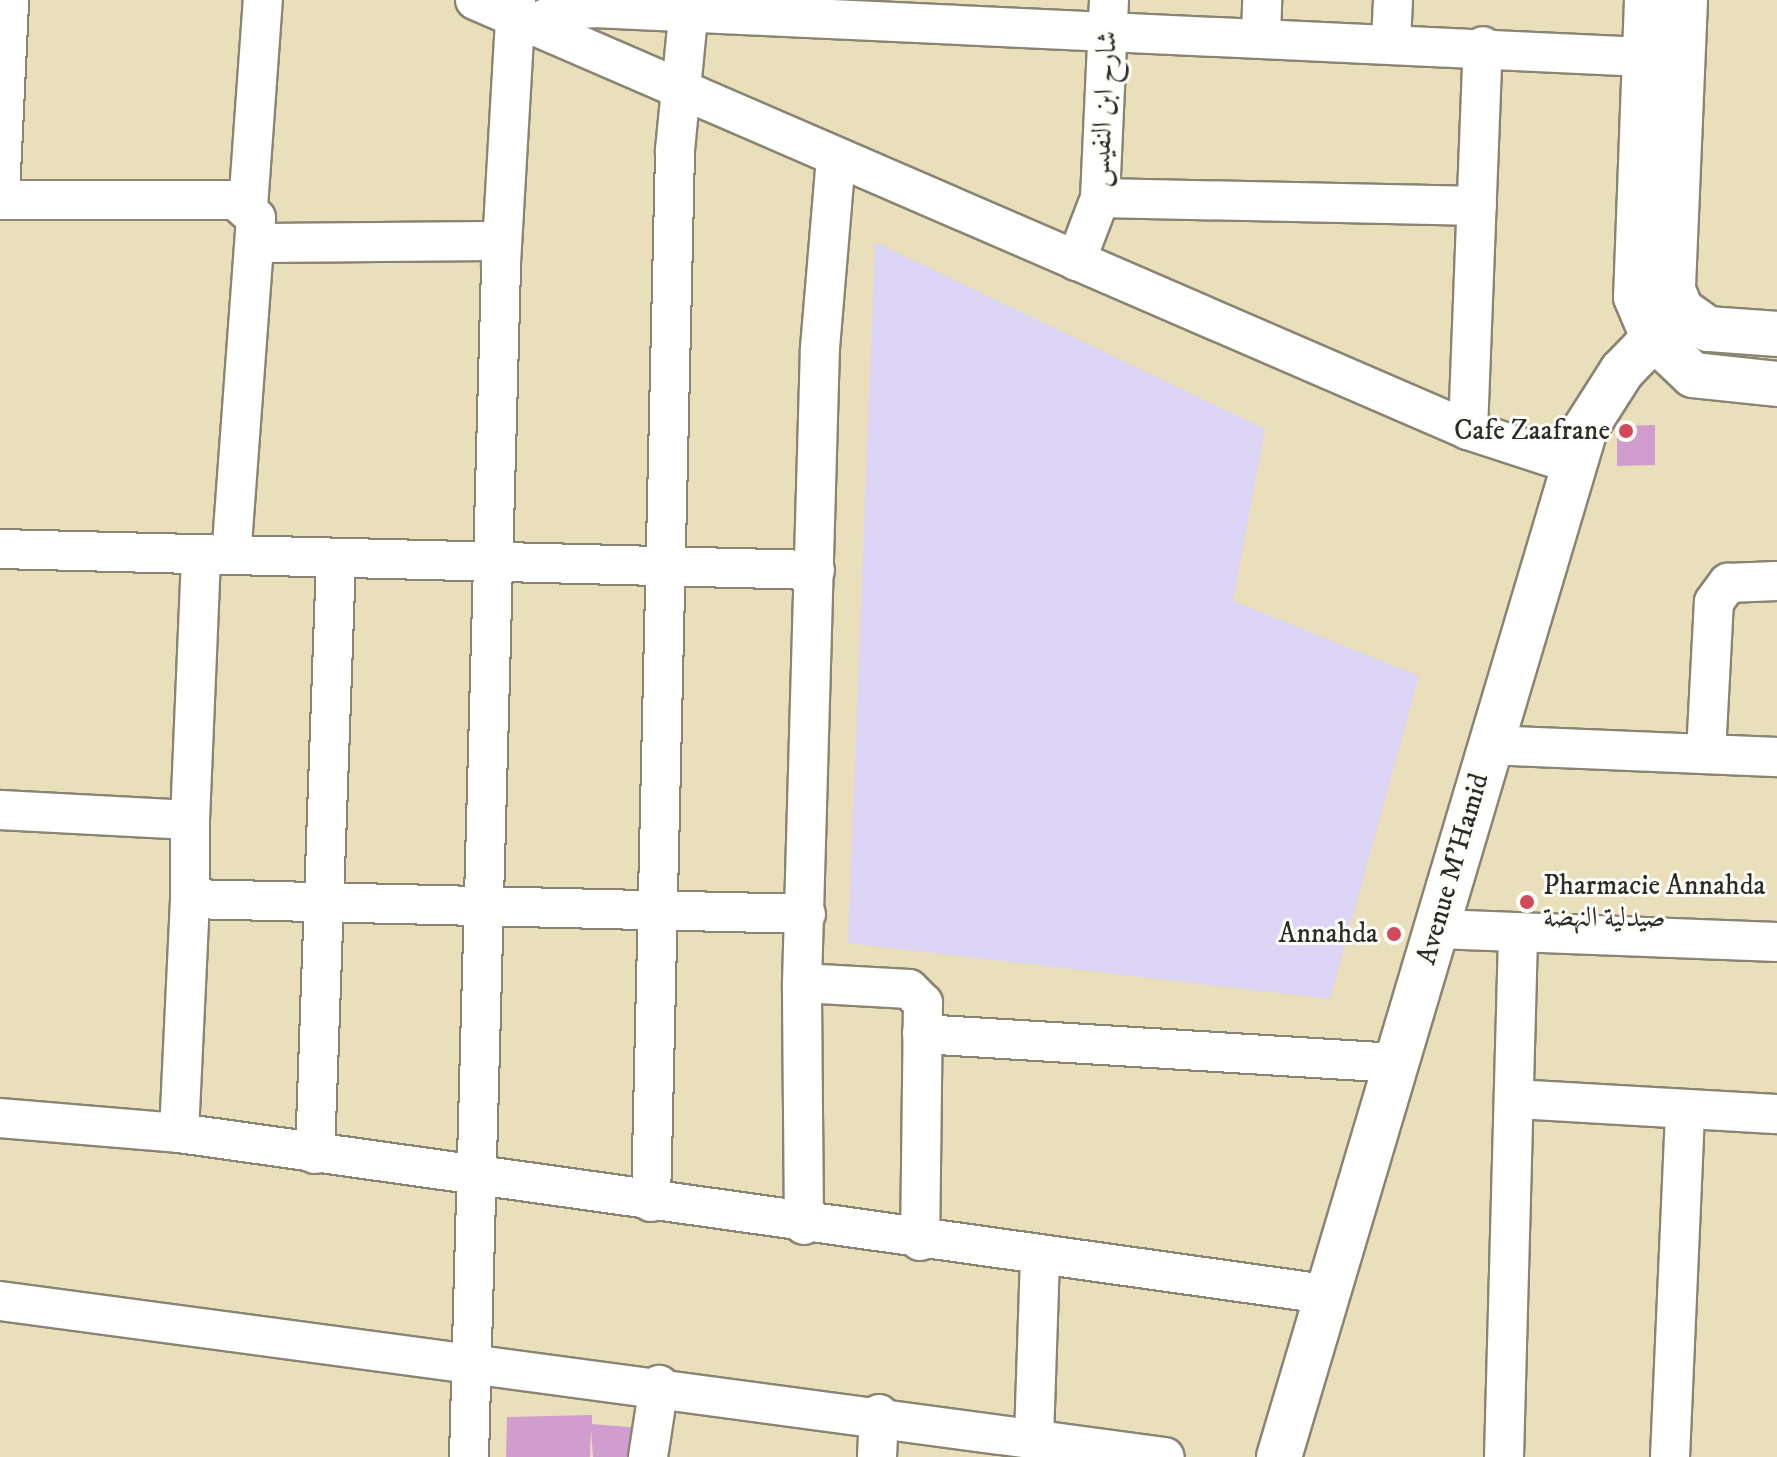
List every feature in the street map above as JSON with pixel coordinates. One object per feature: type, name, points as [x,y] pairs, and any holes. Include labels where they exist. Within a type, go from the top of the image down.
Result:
[{"type":"street","points":[[9,0],[0,197],[235,200],[252,225]]},
{"type":"street","points":[[179,1133],[190,899],[190,820],[252,225],[263,0]]},
{"type":"street","points":[[475,0],[521,15],[836,159],[1468,430],[1572,464]]},
{"type":"street","points":[[1391,41],[1393,0]]},
{"type":"street","points":[[1647,0],[1635,257],[1636,297],[1667,323],[1693,375],[1777,384]]},
{"type":"street","points":[[1667,323],[1685,0]]},
{"type":"street","points":[[521,15],[590,4],[688,17],[956,12],[1262,18],[1391,41],[1644,57]]},
{"type":"street","name":"شارح ابن النفيس","points":[[1076,261],[1100,198],[1109,14]]},
{"type":"street","points":[[469,1457],[474,1179],[502,241],[521,15]]},
{"type":"street","points":[[651,1202],[675,150],[688,17]]},
{"type":"street","points":[[1468,430],[1483,46]]},
{"type":"street","points":[[804,1225],[802,983],[826,226],[836,159]]},
{"type":"street","points":[[1100,198],[1477,206]]},
{"type":"street","points":[[252,225],[502,241]]},
{"type":"street","points":[[1667,323],[1777,334]]},
{"type":"street","name":"Avenue M'Hamid","points":[[1279,1457],[1572,464],[1598,404],[1667,323]]},
{"type":"street","points":[[0,549],[815,570]]},
{"type":"street","points":[[315,1154],[336,558]]},
{"type":"street","points":[[1706,753],[1714,602],[1728,583],[1777,581]]},
{"type":"street","points":[[1489,745],[1777,757]]},
{"type":"street","points":[[0,810],[190,820]]},
{"type":"street","points":[[190,899],[326,907],[806,914]]},
{"type":"street","points":[[1437,929],[1518,937],[1777,942]]},
{"type":"street","points":[[1504,1457],[1518,937]]},
{"type":"street","points":[[802,983],[909,989],[923,1003],[920,1241]]},
{"type":"street","points":[[922,1034],[1396,1063]]},
{"type":"street","points":[[1515,1099],[1777,1114]]},
{"type":"street","points":[[1670,1457],[1685,1110]]},
{"type":"street","points":[[0,1118],[179,1133],[474,1179],[1325,1294]]},
{"type":"street","points":[[1034,1438],[1040,1255]]},
{"type":"street","points":[[0,1301],[879,1414],[1165,1457]]},
{"type":"street","points":[[648,1457],[659,1385]]},
{"type":"street","points":[[877,1457],[879,1414]]},
{"type":"shaded area","points":[[875,242],[1265,429],[1233,601],[1419,676],[1330,999],[848,943]]},
{"type":"building","points":[[1655,425],[1655,465],[1617,466],[1617,426]]},
{"type":"building","points":[[592,1415],[592,1424],[652,1429],[645,1457],[593,1457],[591,1429],[590,1457],[506,1457],[507,1417]]},
{"type":"place","name":"Cafe Zaafrane","points":[[1626,431]]},
{"type":"place","name":"Pharmacie Annahda صيدلية النهضة","points":[[1527,902]]},
{"type":"place","name":"Annahda","points":[[1394,934]]}]
